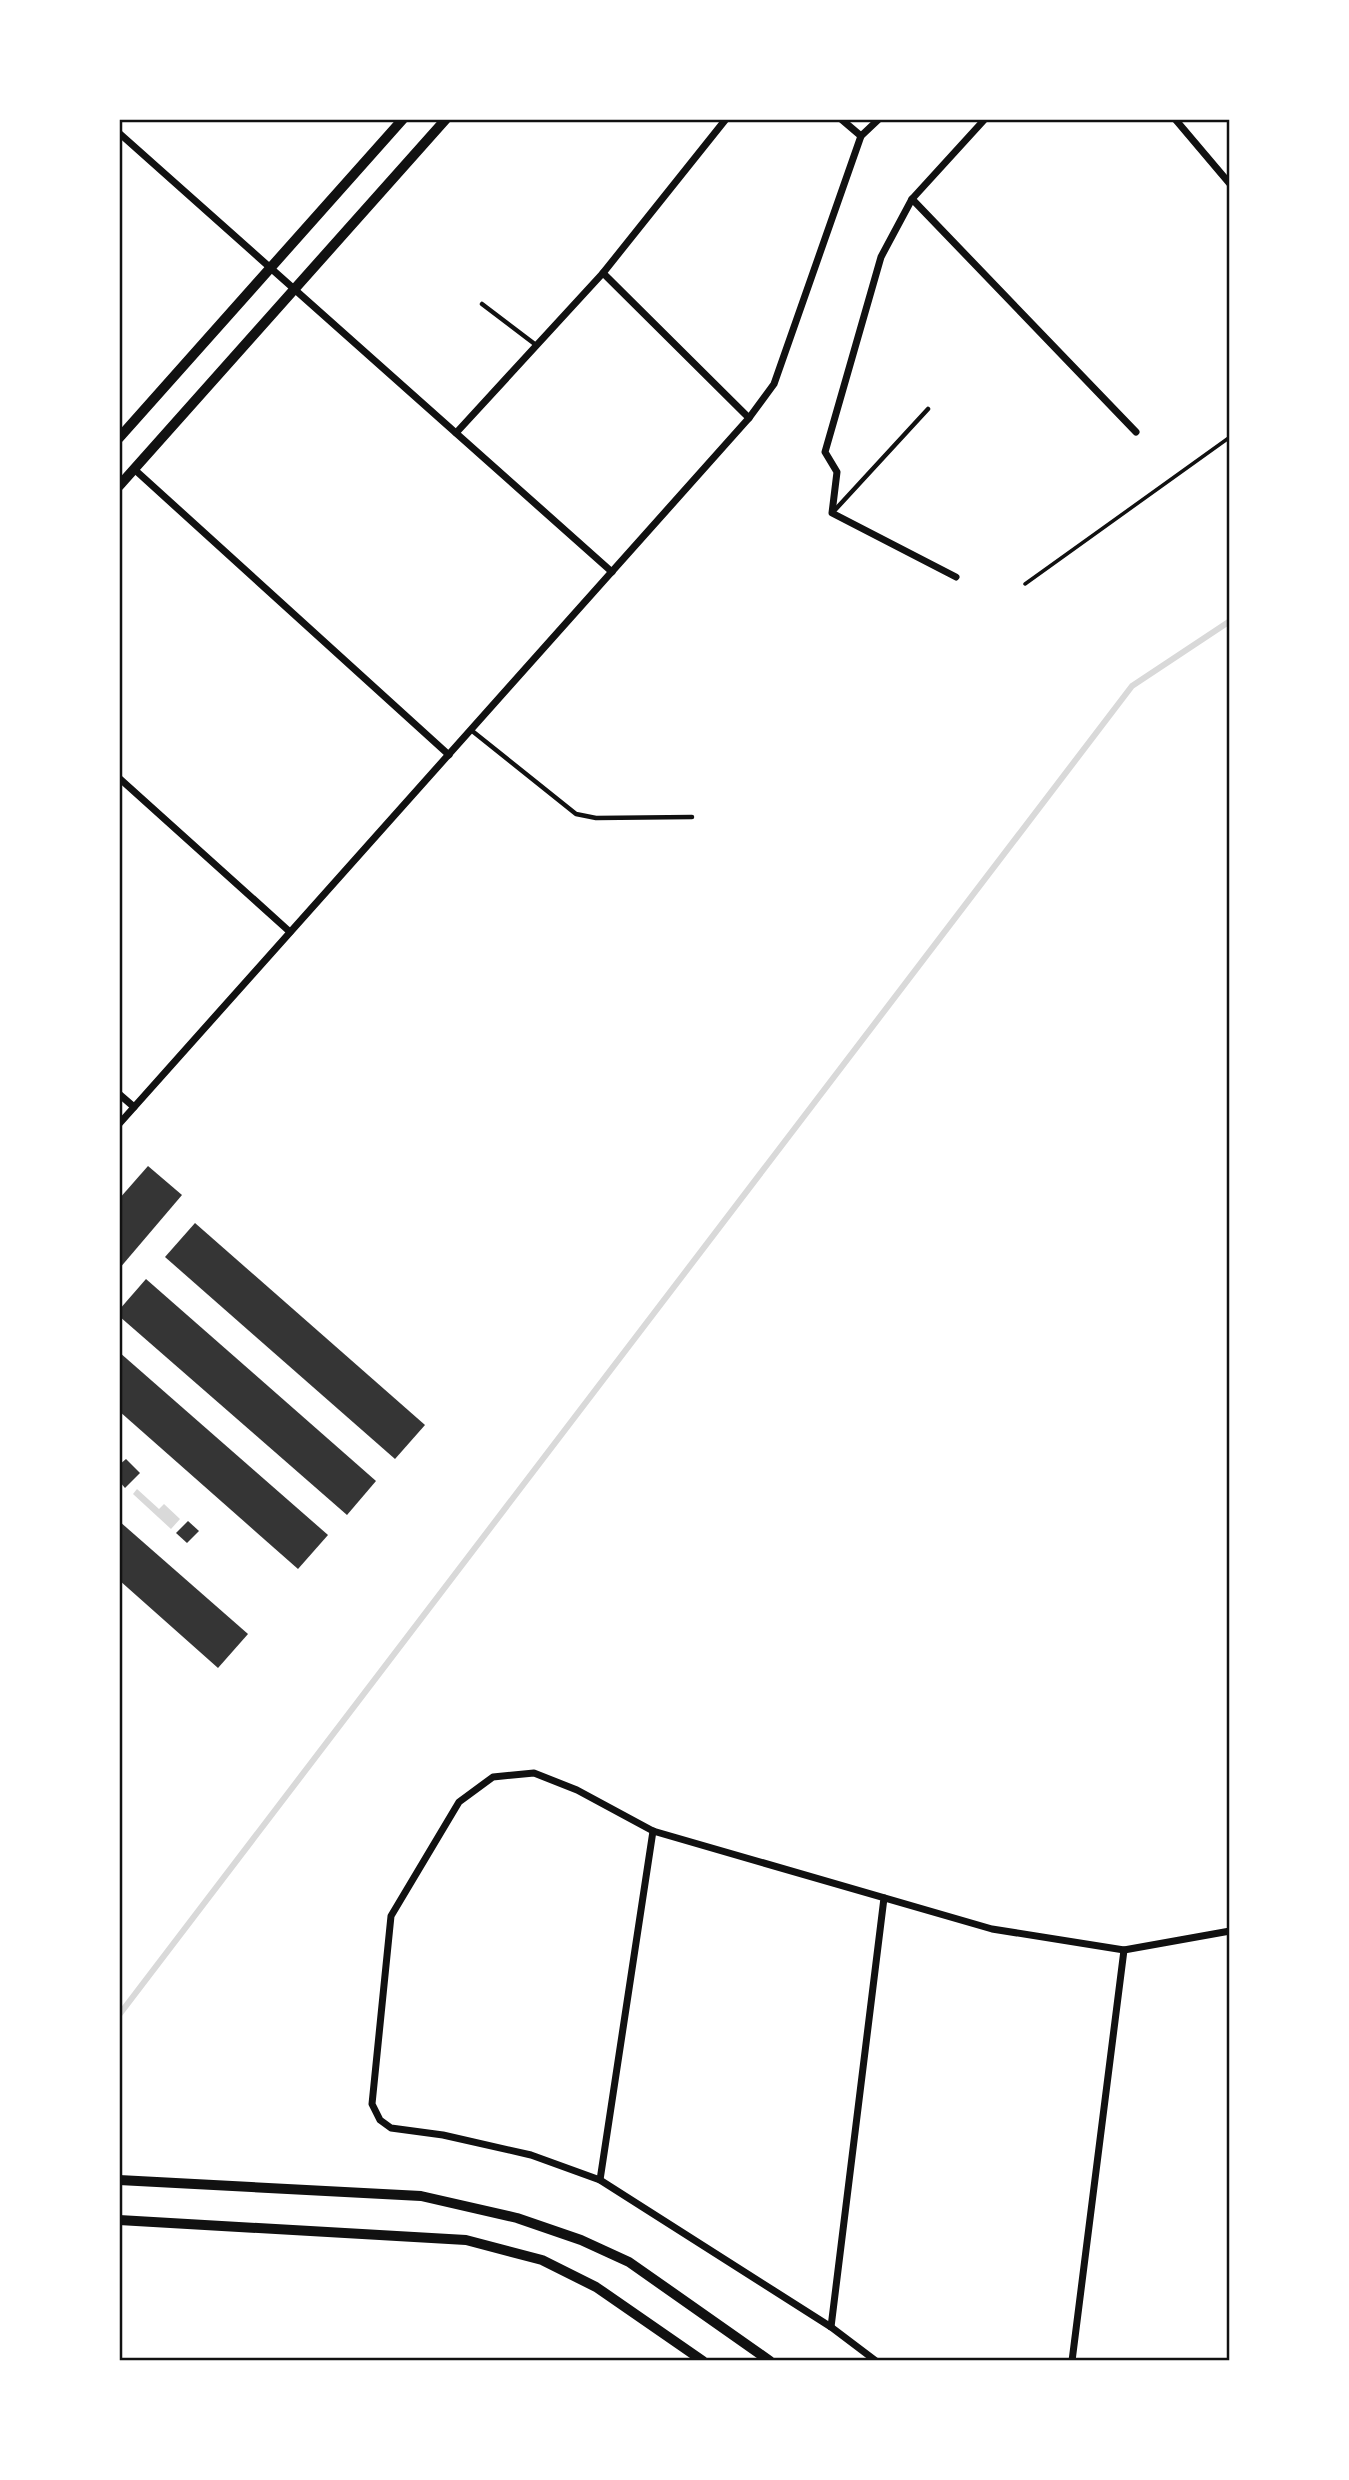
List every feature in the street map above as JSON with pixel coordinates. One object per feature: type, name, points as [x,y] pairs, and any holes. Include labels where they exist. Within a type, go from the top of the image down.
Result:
[{"type":"street","points":[[119,438],[403,119]]},
{"type":"street","points":[[119,486],[446,119]]},
{"type":"street","points":[[456,433],[603,273],[726,119]]},
{"type":"street","points":[[841,119],[861,136]]},
{"type":"street","points":[[119,1124],[749,418],[774,384],[861,136],[879,119]]},
{"type":"street","points":[[956,576],[832,513],[836,472],[825,452],[881,257],[912,199],[985,119]]},
{"type":"street","points":[[1175,119],[1230,184]]},
{"type":"street","points":[[119,133],[612,572]]},
{"type":"street","points":[[912,199],[1136,432]]},
{"type":"street","points":[[603,273],[749,418]]},
{"type":"street","points":[[134,469],[449,755]]},
{"type":"street","points":[[119,778],[290,932]]},
{"type":"street","points":[[119,1094],[134,1107]]},
{"type":"street","points":[[876,2361],[831,2327],[600,2179],[531,2155],[443,2135],[391,2128],[380,2120],[372,2104],[391,1916],[459,1802],[493,1777],[534,1773],[577,1790],[653,1831],[992,1929],[1124,1950],[1230,1931]]},
{"type":"street","points":[[600,2179],[653,1831]]},
{"type":"street","points":[[831,2327],[884,1898]]},
{"type":"street","points":[[1072,2361],[1124,1950]]},
{"type":"street","points":[[119,2180],[421,2196],[517,2218],[581,2240],[629,2262],[770,2361]]},
{"type":"street","points":[[119,2220],[466,2240],[542,2260],[596,2287],[703,2361]]},
{"type":"lane","points":[[482,304],[537,346]]},
{"type":"lane","points":[[832,513],[928,409]]},
{"type":"lane","points":[[471,730],[576,814],[596,818],[692,817]]},
{"type":"path","points":[[1025,583],[1230,437]]},
{"type":"shaded area","points":[[137,1489],[159,1509],[164,1504],[180,1519],[171,1529],[133,1494]]},
{"type":"building","points":[[148,1166],[182,1195],[119,1269],[119,1199]]},
{"type":"building","points":[[195,1223],[425,1425],[395,1459],[165,1257]]},
{"type":"building","points":[[146,1279],[376,1481],[347,1515],[119,1316],[119,1310]]},
{"type":"building","points":[[119,1352],[328,1535],[298,1569],[119,1411]]},
{"type":"building","points":[[126,1459],[140,1473],[125,1488],[119,1481],[119,1465]]},
{"type":"building","points":[[119,1521],[248,1634],[218,1668],[119,1580]]},
{"type":"building","points":[[188,1521],[199,1531],[187,1543],[176,1533]]},
{"type":"waterway","points":[[119,2015],[1132,686],[1230,621]]}]
